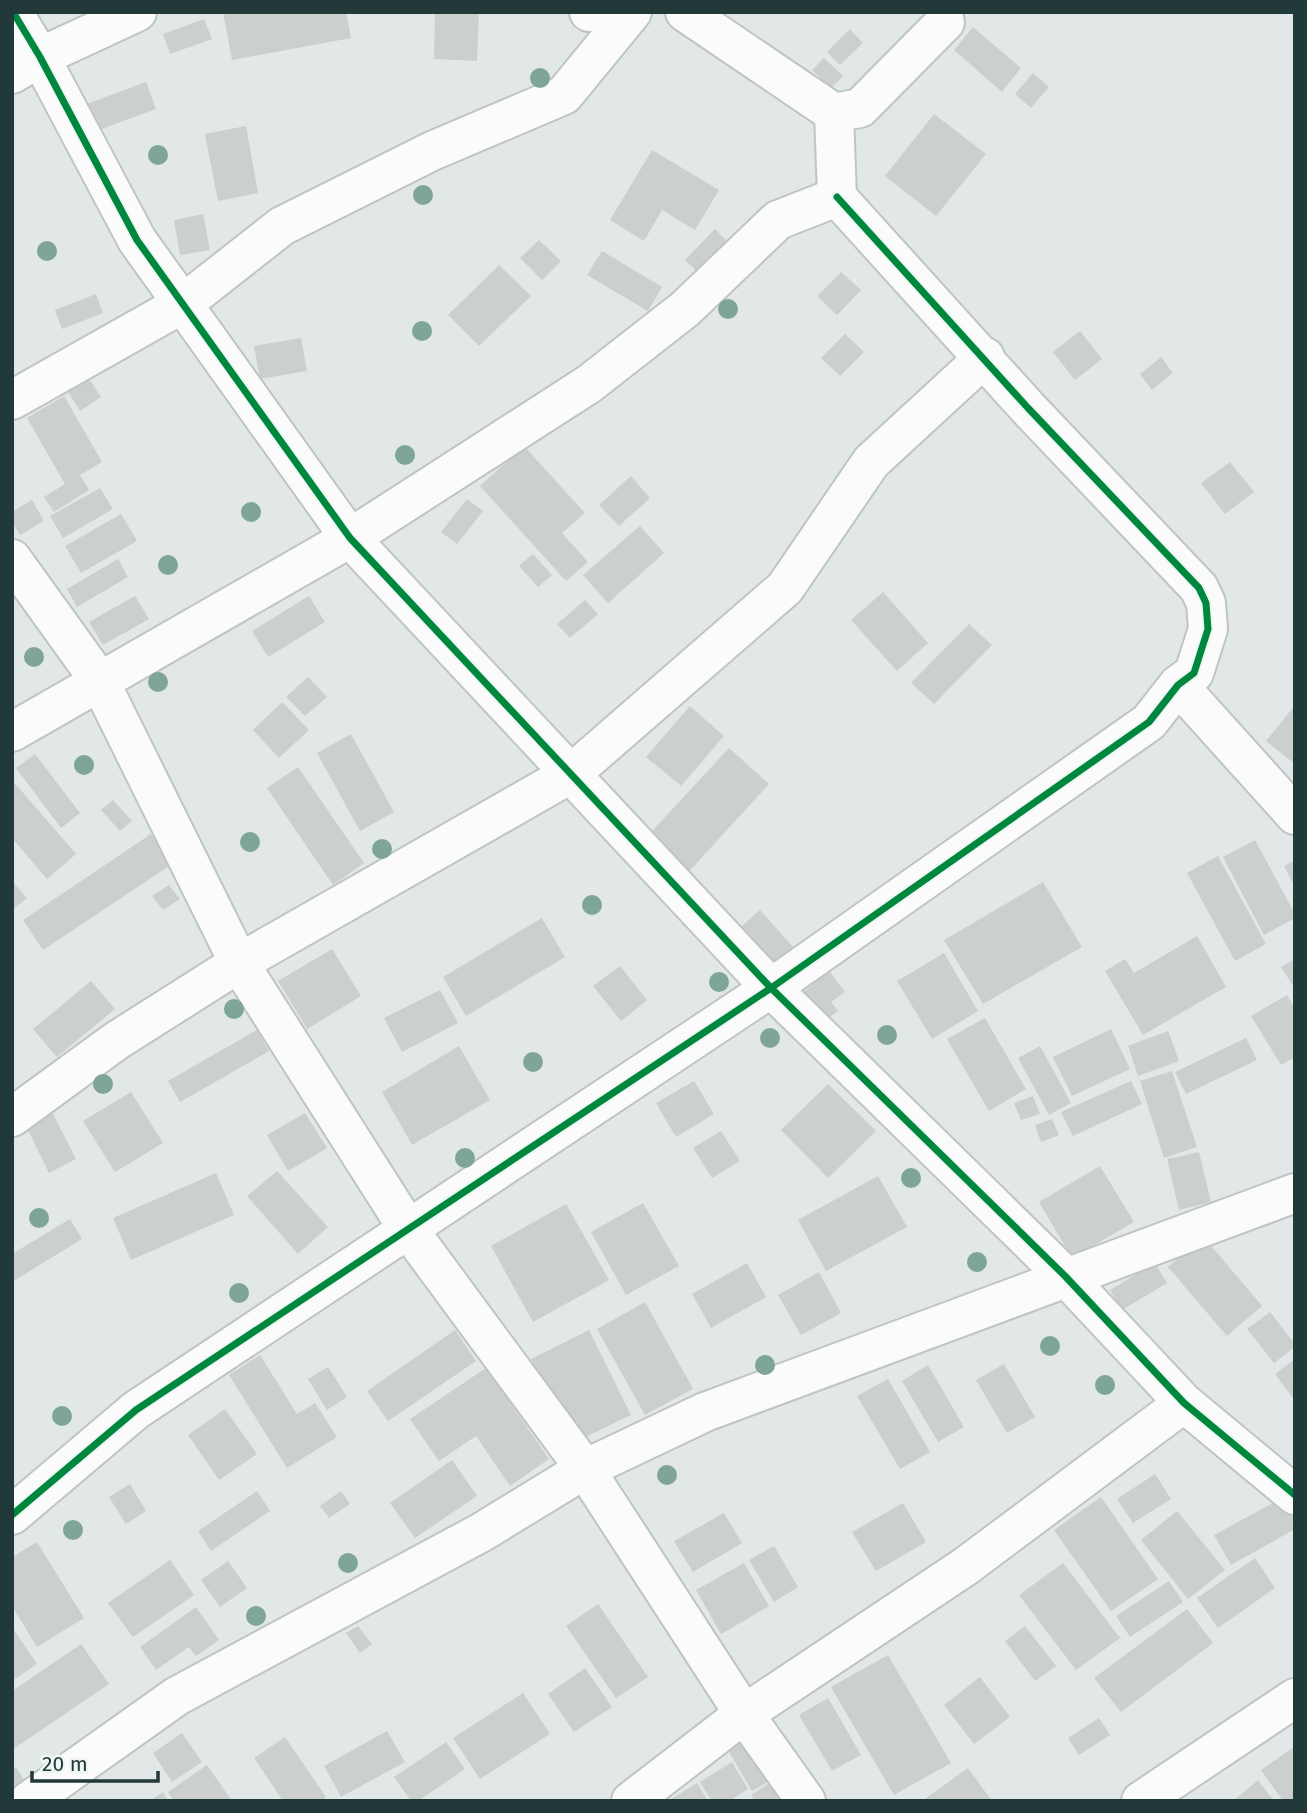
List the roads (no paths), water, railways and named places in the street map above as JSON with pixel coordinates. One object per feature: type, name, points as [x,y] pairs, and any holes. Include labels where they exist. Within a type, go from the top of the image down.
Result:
[{"type":"street","points":[[13,12],[26,66],[137,240],[350,538],[771,988],[1065,1276],[1184,1403],[1295,1495]]},
{"type":"street","points":[[26,66],[137,12]]},
{"type":"street","points":[[12,400],[184,303],[282,226],[432,151],[565,95],[632,12]]},
{"type":"street","points":[[685,12],[834,113],[860,108],[945,22]]},
{"type":"street","points":[[12,1515],[136,1410],[771,988],[1149,722],[1178,685],[1194,673],[1208,629],[1206,603],[1199,588],[837,197],[834,113]]},
{"type":"street","points":[[12,732],[350,538],[589,384],[685,309],[778,220],[837,197]]},
{"type":"street","points":[[12,1117],[116,1041],[239,963],[572,773],[785,588],[871,463],[985,357]]},
{"type":"street","points":[[12,559],[99,680],[239,963],[408,1229],[585,1469],[744,1714],[806,1801]]},
{"type":"street","points":[[1178,685],[1295,815]]},
{"type":"street","points":[[29,1801],[177,1696],[482,1532],[585,1469],[705,1412],[1065,1276],[1295,1193]]},
{"type":"street","points":[[631,1801],[744,1714],[966,1566],[1184,1403]]},
{"type":"street","points":[[1141,1801],[1295,1698]]}]
